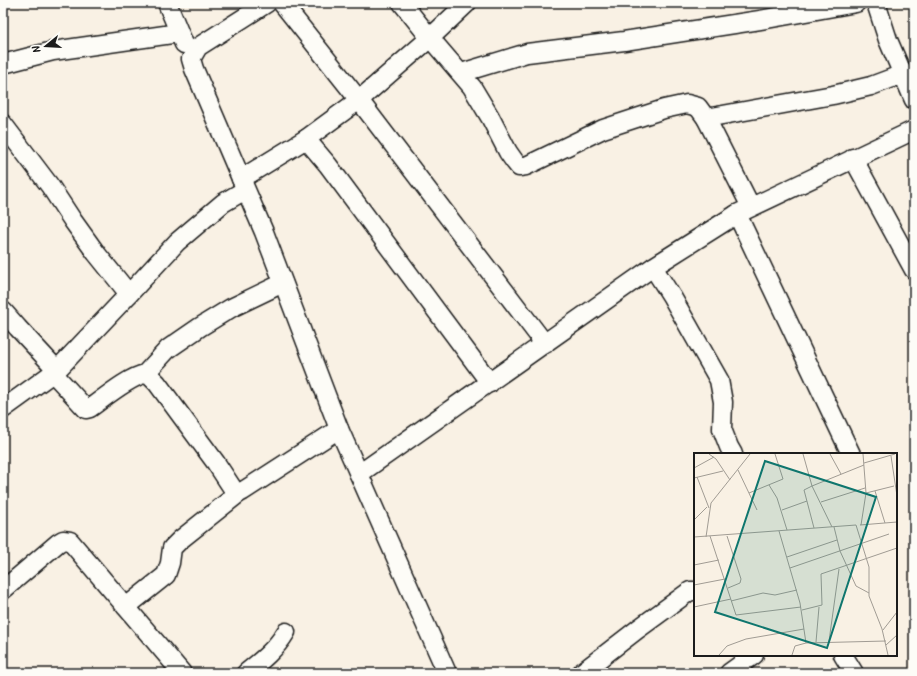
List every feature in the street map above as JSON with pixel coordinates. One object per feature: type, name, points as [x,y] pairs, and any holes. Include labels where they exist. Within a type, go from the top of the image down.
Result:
[{"type":"street","points":[[167,3],[264,232],[339,429],[447,673]]},
{"type":"street","points":[[191,59],[198,47],[267,3]]},
{"type":"street","points":[[282,3],[360,100],[545,344]]},
{"type":"street","points":[[402,3],[472,87],[490,117],[508,152],[519,167],[526,166],[603,129],[664,109],[687,104],[698,107],[706,118],[744,211],[850,453]]},
{"type":"street","points":[[3,409],[55,372],[177,242],[243,184],[360,100],[430,38],[466,3]]},
{"type":"street","points":[[461,73],[527,53],[639,39],[856,3]]},
{"type":"street","points":[[876,3],[888,40],[914,100]]},
{"type":"street","points":[[3,64],[53,51],[179,33]]},
{"type":"street","points":[[706,118],[833,95],[870,86],[903,74]]},
{"type":"street","points":[[3,124],[50,186],[96,253],[129,294]]},
{"type":"street","points":[[359,474],[654,267],[744,211],[914,130]]},
{"type":"street","points":[[306,139],[328,165],[490,383]]},
{"type":"street","points":[[853,158],[914,270]]},
{"type":"street","points":[[654,267],[719,380],[723,402],[722,429],[732,453]]},
{"type":"street","points":[[3,311],[86,409],[90,408],[140,375],[145,374],[168,349],[200,327],[231,308],[283,283]]},
{"type":"street","points":[[145,374],[150,376],[157,383],[216,463],[235,492],[239,493]]},
{"type":"street","points":[[126,607],[166,575],[170,563],[172,548],[176,544],[239,493],[339,429]]},
{"type":"street","points":[[3,590],[58,543],[64,540],[70,541],[182,673]]},
{"type":"street","points":[[581,673],[690,591],[694,591]]},
{"type":"street","points":[[246,673],[263,659],[281,640],[286,632]]},
{"type":"street","points":[[729,673],[753,656]]},
{"type":"street","points":[[844,656],[854,673]]}]
